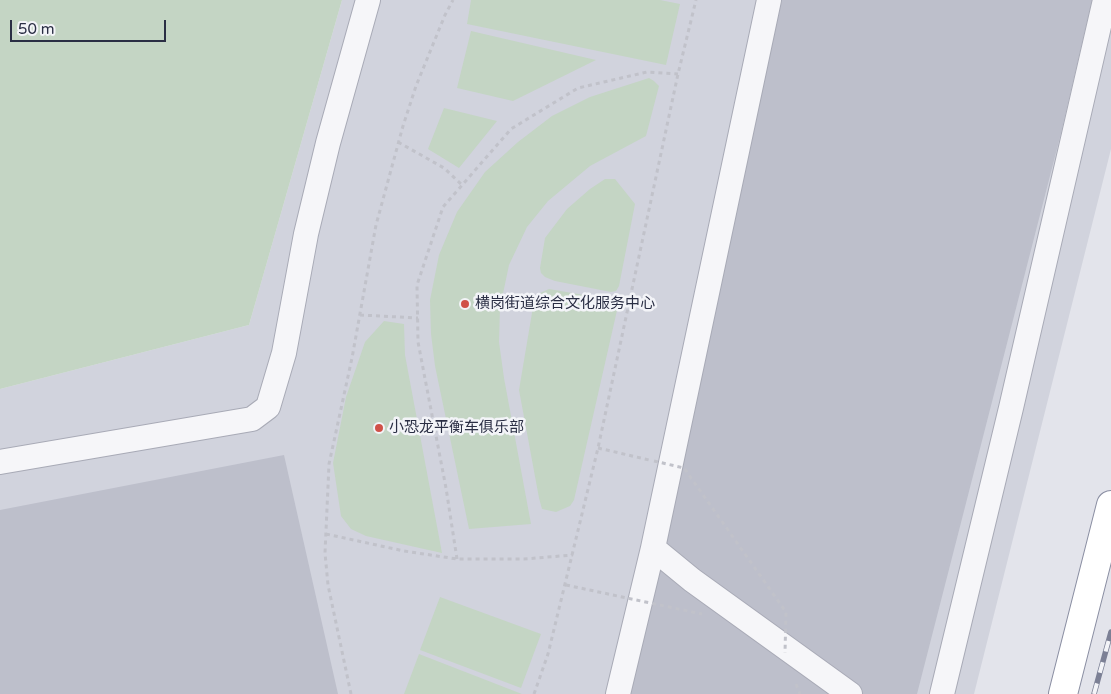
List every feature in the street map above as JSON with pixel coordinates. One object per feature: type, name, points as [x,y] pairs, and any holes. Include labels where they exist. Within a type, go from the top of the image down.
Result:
[{"type":"highway","points":[[1063,694],[1111,505]]},
{"type":"street","points":[[0,462],[252,419],[268,407],[284,353],[306,234],[368,0]]},
{"type":"street","points":[[618,694],[653,548],[770,0]]},
{"type":"street","points":[[942,694],[1011,408],[1105,0]]},
{"type":"street","points":[[653,548],[692,580],[850,694]]},
{"type":"path","points":[[351,694],[328,585],[325,553],[329,464],[360,315],[376,226],[398,142],[416,86],[453,0]]},
{"type":"path","points":[[534,694],[548,654],[566,585],[598,448],[678,74],[696,0]]},
{"type":"path","points":[[457,559],[446,488],[418,342],[418,285],[443,207],[511,130],[578,88],[647,72],[678,74]]},
{"type":"path","points":[[398,142],[444,168],[462,185]]},
{"type":"path","points":[[360,315],[418,318]]},
{"type":"path","points":[[598,448],[684,468],[786,612],[785,652]]},
{"type":"path","points":[[326,534],[404,551],[457,559],[524,560],[573,555]]},
{"type":"path","points":[[566,585],[702,614]]},
{"type":"shaded area","points":[[342,0],[1111,0],[1111,149],[974,694],[0,694],[0,389],[249,325]]},
{"type":"green space","points":[[0,0],[342,0],[249,325],[0,389]]},
{"type":"green space","points":[[471,0],[660,0],[680,4],[666,65],[467,24]]},
{"type":"green space","points":[[471,31],[596,60],[513,101],[457,88]]},
{"type":"green space","name":"横岗街道综合文化服务中心","points":[[649,78],[659,86],[646,136],[590,166],[548,201],[527,227],[509,265],[500,308],[499,342],[531,524],[469,529],[435,366],[431,334],[430,300],[439,255],[457,212],[485,172],[518,142],[552,116],[590,97]]},
{"type":"green space","points":[[444,108],[497,121],[459,168],[428,149]]},
{"type":"green space","name":"横岗街道综合文化服务中心","points":[[605,179],[615,179],[635,204],[619,286],[616,291],[611,292],[555,281],[545,277],[541,273],[540,268],[545,238],[567,209]]},
{"type":"green space","name":"横岗街道综合文化服务中心","points":[[549,289],[613,300],[618,306],[574,500],[570,506],[556,512],[542,509],[519,390],[534,301],[540,293]]},
{"type":"green space","name":"小恐龙平衡车俱乐部","points":[[384,321],[404,324],[405,355],[442,553],[366,536],[351,529],[341,516],[333,463],[346,397],[365,342]]},
{"type":"green space","points":[[440,597],[541,634],[521,688],[420,650]]},
{"type":"green space","points":[[419,654],[522,694],[404,694]]},
{"type":"building","points":[[782,0],[1092,0],[1061,133],[917,694],[626,694]]},
{"type":"building","points":[[284,455],[338,694],[0,694],[0,510]]},
{"type":"railway","points":[[1094,694],[1111,632]]},
{"type":"place","name":"横岗街道综合文化服务中心","points":[[465,304]]},
{"type":"place","name":"小恐龙平衡车俱乐部","points":[[379,428]]}]
